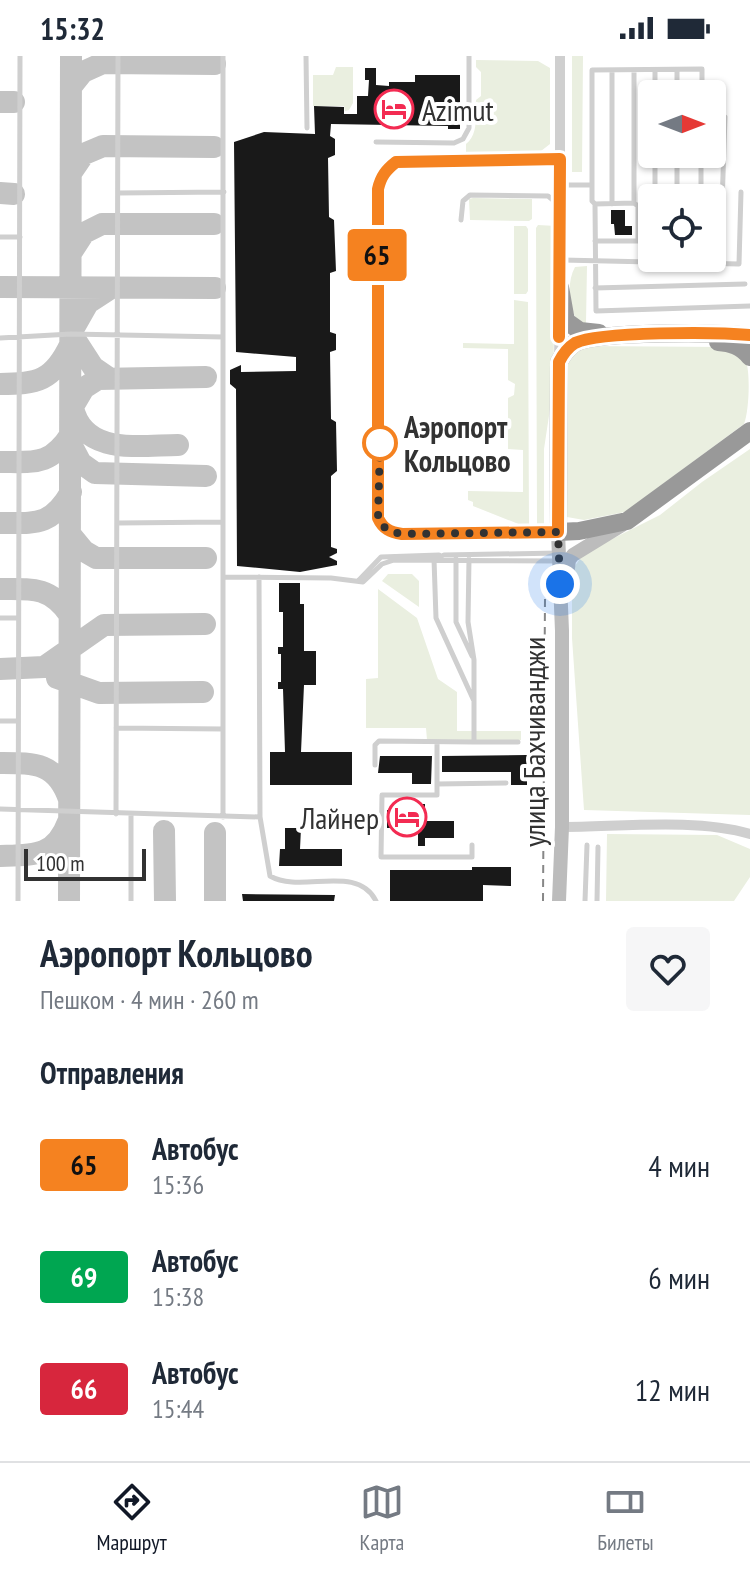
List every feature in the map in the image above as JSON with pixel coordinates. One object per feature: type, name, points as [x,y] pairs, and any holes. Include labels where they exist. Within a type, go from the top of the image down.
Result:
[{"type":"highway","points":[[560,287],[563,314],[571,326],[580,331],[621,336]]},
{"type":"highway","points":[[559,362],[566,350],[577,342],[621,336],[745,334]]},
{"type":"highway","points":[[669,335],[734,344],[744,349],[750,357]]},
{"type":"highway","name":"улица Бахчиванджи","points":[[558,532],[559,362]]},
{"type":"highway","points":[[701,467],[750,424]]},
{"type":"highway","points":[[558,532],[627,521],[750,431]]},
{"type":"main road","points":[[562,558],[627,521]]},
{"type":"main road","name":"улица Бахчиванджи","points":[[558,532],[562,558],[559,901]]},
{"type":"street","name":"улица Бахчиванджи","points":[[559,362],[560,56]]},
{"type":"street","points":[[562,827],[675,826],[732,829],[750,834]]},
{"type":"lane","points":[[18,901],[20,56]]},
{"type":"lane","points":[[116,814],[118,56]]},
{"type":"lane","points":[[223,56],[223,817]]},
{"type":"lane","points":[[306,56],[307,128]]},
{"type":"lane","points":[[376,142],[454,143],[463,139],[469,128],[469,56]]},
{"type":"lane","points":[[702,80],[702,69],[592,70],[596,311],[750,306]]},
{"type":"lane","points":[[612,70],[612,204]]},
{"type":"lane","points":[[595,241],[638,241],[638,206],[634,203],[634,70]]},
{"type":"lane","points":[[655,70],[655,80]]},
{"type":"lane","points":[[677,70],[677,80]]},
{"type":"lane","points":[[558,532],[402,534],[381,526],[378,518],[377,224],[381,177],[396,162],[560,159]]},
{"type":"lane","points":[[561,185],[592,185]]},
{"type":"lane","points":[[118,193],[224,192]]},
{"type":"lane","points":[[726,263],[739,264],[741,192]]},
{"type":"lane","points":[[461,220],[463,201],[470,195],[548,196],[556,201],[561,210]]},
{"type":"lane","points":[[595,204],[634,203]]},
{"type":"lane","points":[[0,237],[20,237]]},
{"type":"lane","points":[[561,260],[638,261]]},
{"type":"lane","points":[[595,288],[745,284]]},
{"type":"lane","points":[[0,338],[117,334],[223,337]]},
{"type":"lane","points":[[118,523],[223,522]]},
{"type":"lane","points":[[434,559],[444,555]]},
{"type":"lane","points":[[361,581],[381,557],[562,558]]},
{"type":"lane","points":[[224,577],[361,581],[382,564],[394,560],[562,558]]},
{"type":"lane","points":[[434,559],[436,618],[474,701]]},
{"type":"lane","points":[[456,559],[456,622],[474,660]]},
{"type":"lane","points":[[469,559],[468,622],[474,660],[474,742]]},
{"type":"lane","points":[[259,577],[260,817],[270,876],[283,881],[352,882],[368,889],[376,901]]},
{"type":"lane","points":[[0,618],[18,618]]},
{"type":"lane","points":[[0,721],[17,721]]},
{"type":"lane","points":[[116,728],[223,729]]},
{"type":"lane","points":[[375,765],[377,742],[518,742]]},
{"type":"lane","points":[[437,742],[437,795],[382,795],[381,857],[472,857],[472,845]]},
{"type":"lane","points":[[437,784],[506,783]]},
{"type":"lane","points":[[0,809],[260,817]]},
{"type":"lane","points":[[131,814],[131,901]]},
{"type":"lane","points":[[585,901],[587,845]]},
{"type":"lane","points":[[597,901],[598,847]]},
{"type":"shaded area","points":[[572,56],[583,56],[582,172],[572,172]]},
{"type":"shaded area","points":[[476,60],[538,61],[550,68],[550,144],[541,151],[466,154],[466,144],[475,130],[476,100],[481,96],[481,72],[476,67]]},
{"type":"shaded area","points":[[336,67],[353,67],[353,103],[349,110],[345,111],[344,106],[313,106],[313,75],[333,75]]},
{"type":"shaded area","points":[[469,199],[532,199],[532,219],[470,220]]},
{"type":"shaded area","points":[[538,225],[556,226],[553,389],[544,449],[544,524],[537,524]]},
{"type":"shaded area","points":[[514,226],[526,226],[528,229],[526,294],[514,294]]},
{"type":"shaded area","points":[[587,266],[586,323],[579,324],[571,304],[570,281],[575,267]]},
{"type":"shaded area","points":[[514,300],[528,302],[529,525],[521,525],[473,506],[473,502],[468,500],[468,491],[523,492],[523,450],[508,449],[508,398],[514,395],[515,384],[508,380],[508,349],[463,348],[463,343],[514,344]]},
{"type":"shaded area","points":[[584,346],[726,347],[747,365],[748,394],[744,424],[625,512],[584,520],[567,517],[563,508],[566,362]]},
{"type":"shaded area","points":[[750,449],[750,815],[584,810],[572,638],[575,566],[584,553],[660,515]]},
{"type":"shaded area","points":[[388,574],[412,574],[419,581],[419,607],[382,581]]},
{"type":"shaded area","points":[[378,589],[417,618],[438,679],[457,692],[457,731],[521,731],[521,740],[427,740],[426,728],[366,728],[366,679],[378,678]]},
{"type":"shaded area","points":[[607,834],[717,835],[750,849],[750,877],[734,901],[606,901]]},
{"type":"building","points":[[365,68],[376,68],[376,85],[389,86],[389,82],[415,82],[415,75],[460,75],[460,129],[448,129],[448,126],[331,124],[330,136],[335,139],[335,155],[328,158],[329,217],[334,220],[336,271],[330,273],[330,332],[336,334],[336,350],[330,352],[331,419],[336,422],[337,471],[331,476],[331,547],[337,549],[337,553],[329,557],[337,561],[337,565],[300,572],[237,566],[236,389],[230,384],[230,370],[241,365],[241,372],[296,371],[296,357],[236,352],[234,142],[264,132],[315,134],[314,106],[344,107],[344,114],[357,114],[357,96],[368,96],[369,80],[365,80]]},
{"type":"building","points":[[611,210],[625,210],[625,226],[632,226],[632,235],[615,235]]},
{"type":"building","points":[[279,583],[300,583],[300,604],[304,604],[304,651],[316,651],[316,685],[304,685],[301,752],[352,752],[352,785],[270,785],[270,752],[285,752],[283,689],[278,689],[281,654],[278,654],[278,647],[283,647]]},
{"type":"building","points":[[527,755],[527,785],[511,785],[511,772],[442,772],[442,756]]},
{"type":"building","points":[[380,756],[432,756],[431,784],[412,784],[412,773],[378,773]]},
{"type":"building","points":[[419,804],[425,804],[425,821],[454,821],[454,838],[425,838],[425,846],[418,846],[418,828],[387,828],[387,810],[419,810]]},
{"type":"building","points":[[285,828],[301,828],[300,849],[342,849],[342,866],[279,866],[280,849],[285,849]]},
{"type":"building","points":[[472,867],[511,867],[511,886],[483,885],[483,901],[390,901],[390,870],[472,870]]},
{"type":"building","points":[[242,894],[335,895],[334,901],[243,901]]},
{"type":"taxiway","points":[[69,901],[71,56]]},
{"type":"taxiway","points":[[71,87],[83,72],[103,63],[215,64]]},
{"type":"taxiway","points":[[0,102],[14,102]]},
{"type":"taxiway","points":[[71,173],[84,154],[103,146],[214,147]]},
{"type":"taxiway","points":[[0,193],[14,194]]},
{"type":"taxiway","points":[[71,253],[84,233],[102,224],[214,224]]},
{"type":"taxiway","points":[[0,287],[215,288]]},
{"type":"taxiway","points":[[109,378],[93,367],[71,333],[88,303],[111,288]]},
{"type":"taxiway","points":[[0,384],[24,383],[42,378],[57,366],[70,345]]},
{"type":"taxiway","points":[[71,410],[84,388],[98,379],[206,377]]},
{"type":"taxiway","points":[[73,408],[79,423],[101,441],[131,446],[178,445]]},
{"type":"taxiway","points":[[0,462],[49,457],[71,434]]},
{"type":"taxiway","points":[[71,444],[81,463],[95,473],[206,476]]},
{"type":"taxiway","points":[[0,523],[33,522],[50,517],[71,492]]},
{"type":"taxiway","points":[[70,534],[84,551],[96,558],[206,558]]},
{"type":"taxiway","points":[[0,589],[39,591],[54,598],[69,614]]},
{"type":"taxiway","points":[[0,669],[44,667],[104,625],[205,624]]},
{"type":"taxiway","points":[[57,678],[99,693],[203,692]]},
{"type":"taxiway","points":[[0,763],[23,763],[50,771],[58,778],[69,799]]},
{"type":"taxiway","points":[[0,856],[42,852],[57,842],[68,822]]},
{"type":"taxiway","points":[[164,831],[165,901]]},
{"type":"taxiway","points":[[215,833],[215,901]]},
{"type":"railway","points":[[543,901],[545,598]]},
{"type":"bus line","name":"65","points":[[559,337],[560,159],[396,162],[389,168],[381,177],[378,189],[378,518],[381,526],[402,534],[558,532],[559,362],[566,350],[577,342],[621,336],[750,335]]},
{"type":"place","name":"Azimut","points":[[394,109]]},
{"type":"place","name":"Аэропорт Кольцово","points":[[380,443]]},
{"type":"place","name":"Лайнер","points":[[407,817]]},
{"type":"route","points":[[380,443],[378,518],[381,526],[402,534],[558,532],[560,584]]}]
